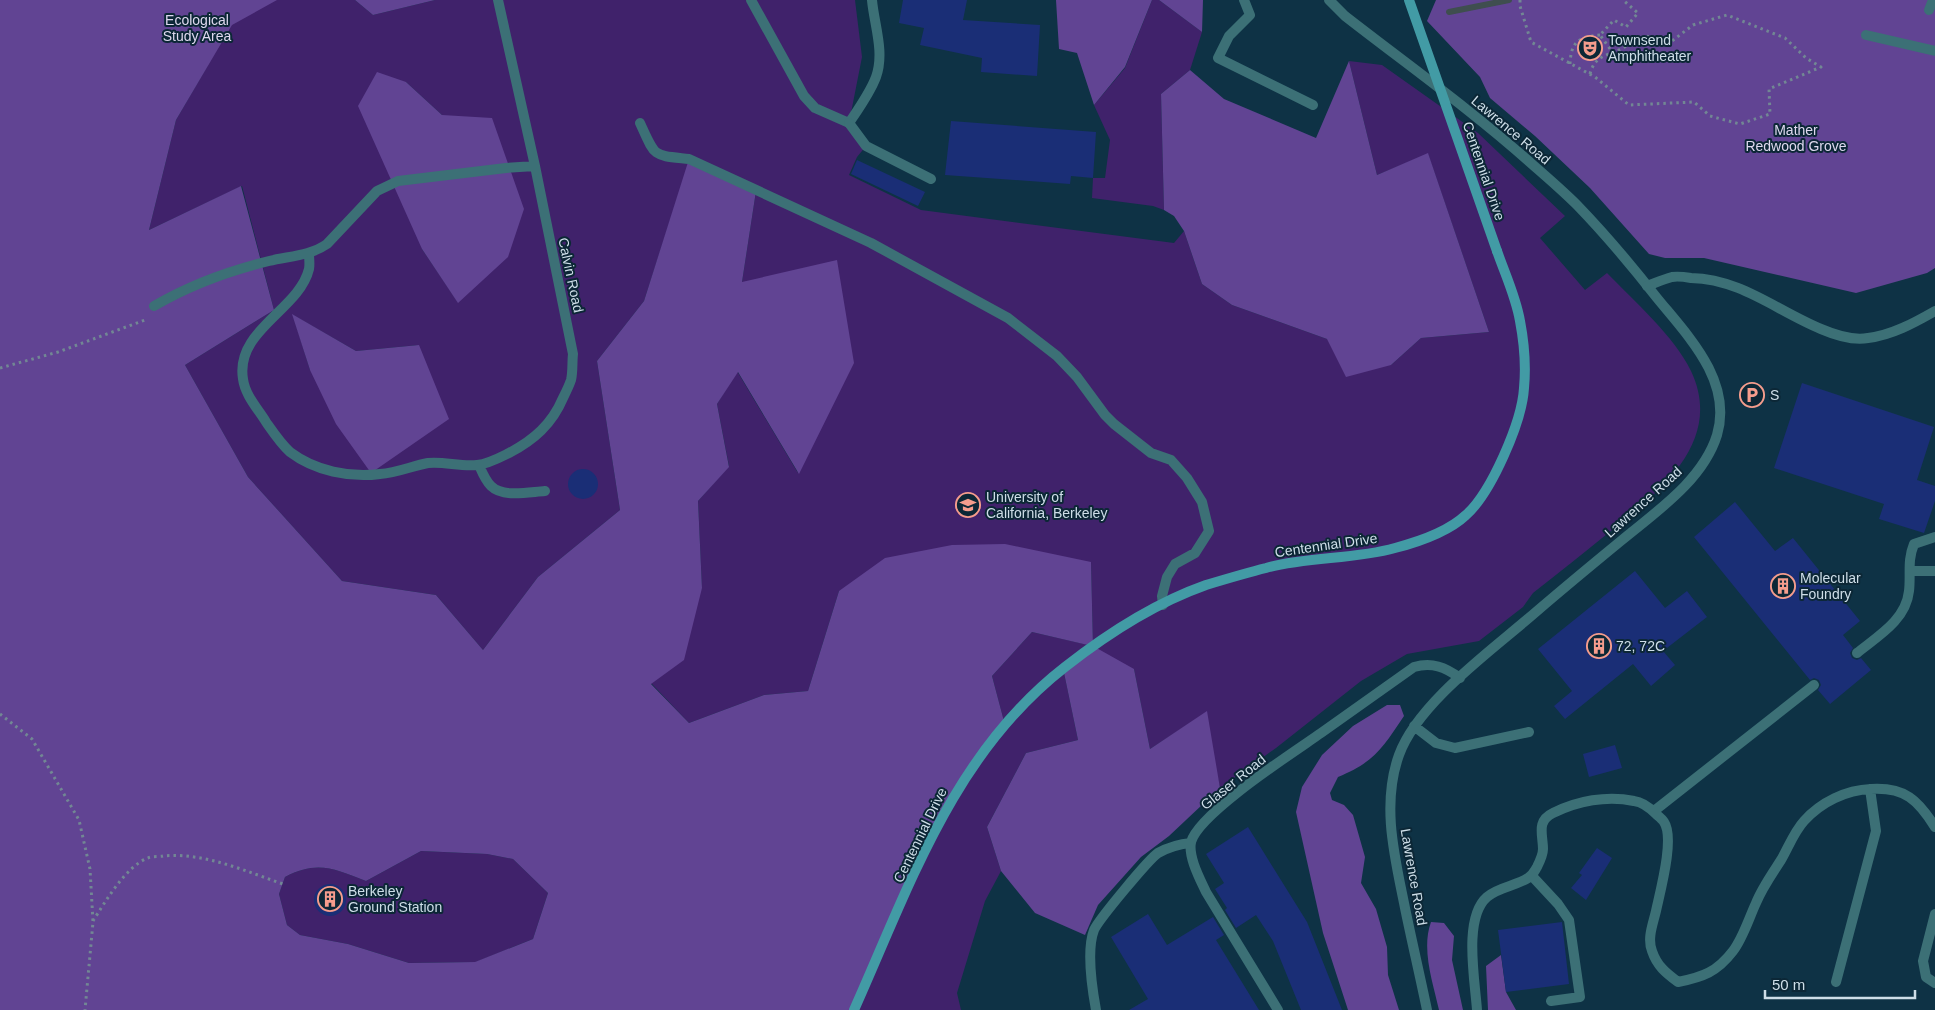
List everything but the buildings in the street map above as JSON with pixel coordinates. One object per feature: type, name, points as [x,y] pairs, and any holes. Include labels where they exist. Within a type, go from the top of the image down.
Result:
[{"type":"street","name":"Calvin Road","points":[[309,254],[309,269],[304,279],[294,294],[248,348],[242,364],[243,381],[251,399],[275,435],[291,452],[323,468],[338,473],[374,475],[430,463],[455,466],[479,465],[497,459],[527,444],[546,427],[559,408],[571,380],[573,354],[535,166],[498,0]]},
{"type":"street","points":[[751,0],[804,96],[815,108],[849,123],[866,146],[931,179]]},
{"type":"street","points":[[849,123],[871,89],[877,74],[879,56],[872,0]]},
{"type":"street","points":[[1244,0],[1250,15],[1230,36],[1218,58],[1313,105]]},
{"type":"street","name":"Lawrence Road","points":[[1329,0],[1345,16],[1515,149],[1575,203],[1647,286],[1698,349],[1711,371],[1718,393],[1720,413],[1718,433],[1710,452],[1694,475],[1670,500],[1430,705],[1414,726],[1400,753],[1392,783],[1390,812],[1393,848],[1427,1010]]},
{"type":"street","name":"Centennial Drive","points":[[854,1010],[937,824],[960,785],[989,742],[1029,698],[1063,668],[1118,629],[1163,605],[1205,586],[1270,567],[1394,549],[1446,529],[1466,515],[1482,496],[1496,472],[1518,420],[1524,390],[1524,356],[1520,319],[1409,0]]},
{"type":"street","points":[[1866,35],[1935,51]]},
{"type":"street","points":[[640,124],[651,148],[657,154],[665,157],[690,159],[870,243],[1008,318],[1057,356],[1077,377],[1106,415],[1151,453],[1171,460],[1187,478],[1202,502],[1208,531],[1195,553],[1175,564],[1167,577],[1162,596],[1163,605]]},
{"type":"street","points":[[154,306],[190,287],[217,276],[269,261],[309,254],[327,244],[377,191],[398,181],[535,166]]},
{"type":"street","points":[[1647,286],[1673,277],[1703,278],[1726,282],[1752,293],[1811,325],[1834,335],[1852,338],[1868,338],[1885,334],[1911,325],[1935,311]]},
{"type":"street","points":[[479,465],[487,481],[498,491],[506,493],[545,491]]},
{"type":"street","points":[[1857,653],[1893,623],[1903,610],[1909,592],[1910,556],[1914,544],[1935,537]]},
{"type":"street","points":[[1910,571],[1935,571]]},
{"type":"street","name":"Glaser Road","points":[[1191,844],[1196,831],[1211,815],[1255,780],[1414,667],[1424,664],[1435,665],[1450,671],[1460,678]]},
{"type":"street","points":[[1654,811],[1814,685]]},
{"type":"street","points":[[1414,726],[1436,743],[1455,748],[1529,732]]},
{"type":"street","points":[[1477,1010],[1472,935],[1474,919],[1480,905],[1488,896],[1532,876],[1541,859],[1543,849],[1540,832],[1542,825],[1546,817],[1554,812],[1599,798],[1620,798],[1641,802],[1665,822],[1669,840],[1665,869],[1650,932],[1651,951],[1662,970],[1678,982],[1701,977],[1721,965],[1735,950],[1757,900],[1804,821],[1822,805],[1842,794],[1886,788],[1907,795],[1922,806],[1935,827]]},
{"type":"street","points":[[1836,982],[1876,831],[1870,789]]},
{"type":"street","points":[[1096,1010],[1090,971],[1094,930],[1103,916],[1156,854],[1179,844],[1191,844],[1193,861],[1206,892],[1278,1010]]},
{"type":"street","points":[[1532,876],[1558,904],[1569,920],[1580,997],[1552,1001]]},
{"type":"street","points":[[1935,914],[1923,961],[1926,977],[1935,983]]},
{"type":"path","points":[[1520,0],[1520,6],[1531,42],[1590,74],[1629,105],[1694,102],[1710,116],[1740,124],[1770,114],[1769,88],[1821,67],[1806,58],[1785,38],[1727,15],[1694,25],[1672,41],[1646,36],[1598,59],[1592,65],[1590,74]]},
{"type":"path","points":[[1570,64],[1571,51],[1574,44],[1581,39],[1600,35],[1614,20],[1626,27],[1638,13],[1623,0]]},
{"type":"path","points":[[1600,35],[1613,53]]},
{"type":"path","points":[[0,368],[58,352],[145,320]]},
{"type":"path","points":[[0,714],[32,739],[79,820],[90,869],[92,922],[85,1010]]},
{"type":"path","points":[[92,922],[125,874],[148,858],[175,855],[202,858],[286,885]]},
{"type":"shaded area","name":"University of California, Berkeley","points":[[0,0],[1935,0],[1935,1010],[0,1010]]},
{"type":"green space","name":"Ecological Study Area","points":[[0,0],[277,0],[232,25],[176,120],[149,230],[241,186],[274,310],[185,365],[248,477],[342,581],[436,595],[483,650],[538,577],[620,510],[597,361],[644,301],[689,159],[756,191],[742,282],[837,260],[854,363],[799,474],[738,372],[717,404],[729,467],[698,501],[702,588],[684,660],[651,684],[689,723],[764,695],[808,691],[839,591],[885,558],[952,545],[1005,544],[1091,562],[1093,646],[1134,669],[1150,749],[1207,711],[1220,788],[1169,836],[1141,857],[1098,905],[1085,935],[1035,913],[1001,871],[987,827],[1026,753],[1078,740],[1063,668],[1092,646],[1032,632],[992,676],[1005,725],[960,785],[854,1010],[0,1010]],"holes":[[[421,851],[487,854],[513,859],[548,893],[533,939],[475,962],[409,963],[348,944],[300,935],[287,925],[279,894],[285,877],[297,872],[307,869],[326,868],[366,881]]]},
{"type":"green space","name":"Ecological Study Area","points":[[93,0],[355,0],[373,15],[435,0],[855,0],[862,57],[849,123],[866,146],[857,157],[849,175],[921,210],[1174,243],[1184,231],[1202,284],[1232,305],[1327,339],[1391,365],[1421,338],[1489,332],[1428,154],[1377,175],[1349,61],[1382,65],[1478,133],[1565,216],[1540,238],[1585,290],[1607,273],[1665,332],[1691,371],[1699,397],[1699,421],[1693,444],[1665,484],[1646,502],[1533,593],[1523,607],[1479,641],[1407,654],[1361,681],[1276,748],[1220,788],[1204,714],[1150,749],[1134,669],[1063,668],[1078,740],[1026,753],[987,827],[1001,871],[985,901],[957,993],[961,1010],[854,1010],[937,824],[1005,725],[992,676],[1032,632],[1093,646],[1091,562],[839,591],[808,691],[764,695],[689,723],[651,683],[702,588],[698,501],[729,466],[717,404],[737,371],[798,473],[742,282],[756,191],[690,159],[644,301],[597,361],[620,510],[538,577],[483,650],[436,595],[342,581],[248,477],[185,365],[274,310],[242,186],[149,230],[176,120],[208,65]],"holes":[[[406,82],[442,115],[458,302],[422,249]],[[293,315],[356,351],[419,345],[310,370]]]},
{"type":"green space","points":[[355,0],[435,0],[373,15]]},
{"type":"green space","points":[[1056,0],[1152,0],[1125,67],[1094,105],[1077,53],[1059,49]]},
{"type":"green space","points":[[1152,0],[1159,0],[1202,32],[1190,70],[1161,94],[1164,210],[1153,206],[1092,198],[1093,178],[1105,178],[1110,140],[1094,105],[1125,68]]},
{"type":"green space","points":[[1159,0],[1203,0],[1202,32]]},
{"type":"green space","name":"Mather Redwood Grove","points":[[1436,0],[1935,0],[1935,268],[1927,273],[1856,293],[1704,258],[1665,258],[1649,254],[1590,188],[1535,136],[1490,98],[1480,77],[1427,21]]},
{"type":"green space","points":[[1349,61],[1377,175],[1428,153],[1489,332],[1421,338],[1391,365],[1346,377],[1327,339],[1232,305],[1202,284],[1184,231],[1174,216],[1164,210],[1161,94],[1190,70],[1224,99],[1316,138]]},
{"type":"green space","points":[[377,72],[406,82],[442,115],[492,118],[524,209],[508,257],[458,303],[422,249],[358,106]]},
{"type":"green space","points":[[292,314],[356,351],[419,345],[449,419],[371,473],[336,424],[310,370]]},
{"type":"green space","points":[[1387,705],[1400,705],[1404,716],[1377,753],[1361,766],[1338,777],[1330,793],[1332,800],[1344,805],[1353,815],[1365,857],[1361,883],[1376,909],[1387,947],[1388,975],[1399,1010],[1348,1010],[1323,933],[1296,812],[1302,787],[1322,755],[1353,726]]},
{"type":"green space","points":[[421,851],[487,854],[513,859],[548,893],[533,939],[476,962],[409,963],[348,944],[300,935],[287,925],[279,894],[285,877],[307,869],[326,868],[366,881]]},
{"type":"green space","points":[[1431,922],[1444,923],[1454,936],[1452,960],[1463,1010],[1439,1010],[1428,955],[1428,932]]},
{"type":"green space","points":[[1501,955],[1506,992],[1516,1010],[1488,1010],[1486,966]]},
{"type":"waterway","points":[[1449,12],[1509,0]]},
{"type":"place","name":"Townsend Amphitheater","points":[[1590,48]]},
{"type":"place","name":"S","points":[[1752,395]]},
{"type":"place","name":"University of California, Berkeley","points":[[968,505]]},
{"type":"place","name":"Molecular Foundry","points":[[1783,586]]},
{"type":"place","name":"72, 72C","points":[[1599,646]]},
{"type":"place","name":"Berkeley Ground Station","points":[[330,899]]}]
